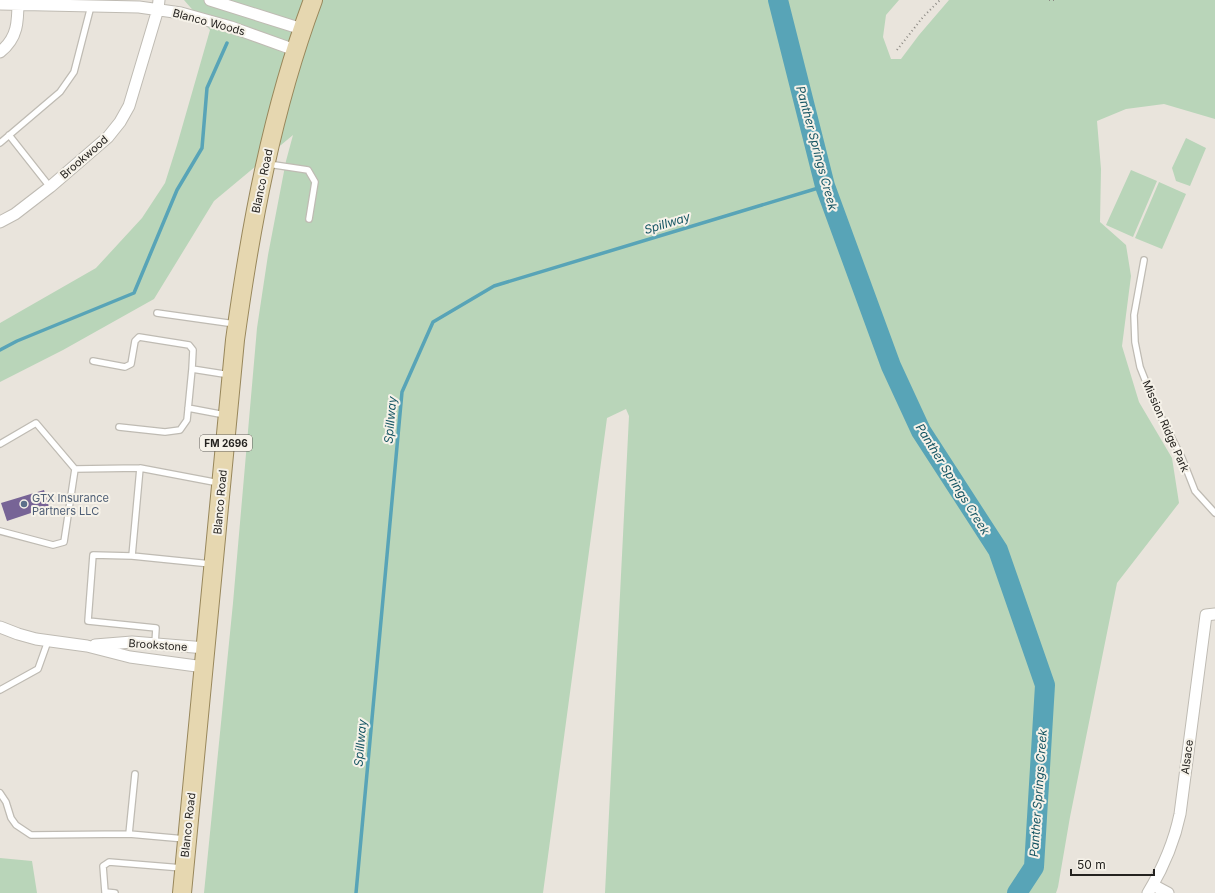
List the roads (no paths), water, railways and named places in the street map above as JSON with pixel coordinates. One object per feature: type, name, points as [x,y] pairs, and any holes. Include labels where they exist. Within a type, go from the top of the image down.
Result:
[{"type":"main road","name":"Blanco Road","points":[[182,893],[237,324],[244,277],[265,164],[295,50],[313,0]]},
{"type":"street","name":"Blanco Woods","points":[[210,0],[302,30]]},
{"type":"street","name":"Blanco Woods","points":[[0,4],[18,2],[139,7],[158,5],[231,27],[295,50]]},
{"type":"street","points":[[0,52],[13,38],[18,22],[18,2]]},
{"type":"street","name":"Brookwood","points":[[0,222],[15,214],[50,187],[108,137],[120,122],[131,100],[158,5]]},
{"type":"street","name":"Alsace","points":[[1151,889],[1172,847],[1180,814],[1210,614]]},
{"type":"street","name":"Brookstone","points":[[0,627],[18,634],[48,641],[87,646],[130,657],[204,667]]},
{"type":"street","name":"Brookstone","points":[[87,646],[132,642],[206,648]]},
{"type":"street","points":[[1151,889],[1168,893]]},
{"type":"lane","points":[[0,142],[60,92],[68,83],[74,72],[91,6]]},
{"type":"lane","points":[[9,135],[50,187]]},
{"type":"lane","points":[[265,164],[308,170],[315,182],[309,220]]},
{"type":"lane","name":"Mission Ridge Park","points":[[1144,260],[1134,315],[1135,342],[1140,367],[1155,405],[1182,458],[1195,491],[1215,513]]},
{"type":"lane","points":[[157,313],[237,324]]},
{"type":"lane","points":[[93,361],[125,367],[131,364],[134,341],[139,337],[189,345],[193,350],[187,420],[180,430],[165,432],[119,428]]},
{"type":"lane","points":[[192,370],[232,376]]},
{"type":"lane","points":[[188,408],[228,416]]},
{"type":"lane","points":[[0,444],[36,423],[75,469],[64,542],[53,545],[0,531]]},
{"type":"lane","points":[[132,556],[140,468]]},
{"type":"lane","points":[[75,469],[140,468],[222,483]]},
{"type":"lane","points":[[155,644],[156,628],[88,622],[93,555],[132,556],[214,565]]},
{"type":"lane","points":[[0,690],[38,669],[48,641]]},
{"type":"lane","points":[[129,834],[135,774]]},
{"type":"lane","points":[[0,793],[6,802],[16,825],[31,834],[129,834],[187,839]]},
{"type":"lane","points":[[115,893],[104,892],[103,866],[109,862],[184,869]]},
{"type":"waterway","name":"Panther Springs Creek","points":[[778,0],[825,186],[891,366],[921,431],[998,550],[1045,685],[1034,867],[1017,893]]},
{"type":"waterway","points":[[0,350],[17,341],[134,293],[177,190],[202,148],[207,88],[227,43]]},
{"type":"waterway","name":"Spillway","points":[[356,893],[402,392],[433,322],[494,286],[825,186]]},
{"type":"place","name":"GTX Insurance Partners LLC","points":[[24,504]]}]
